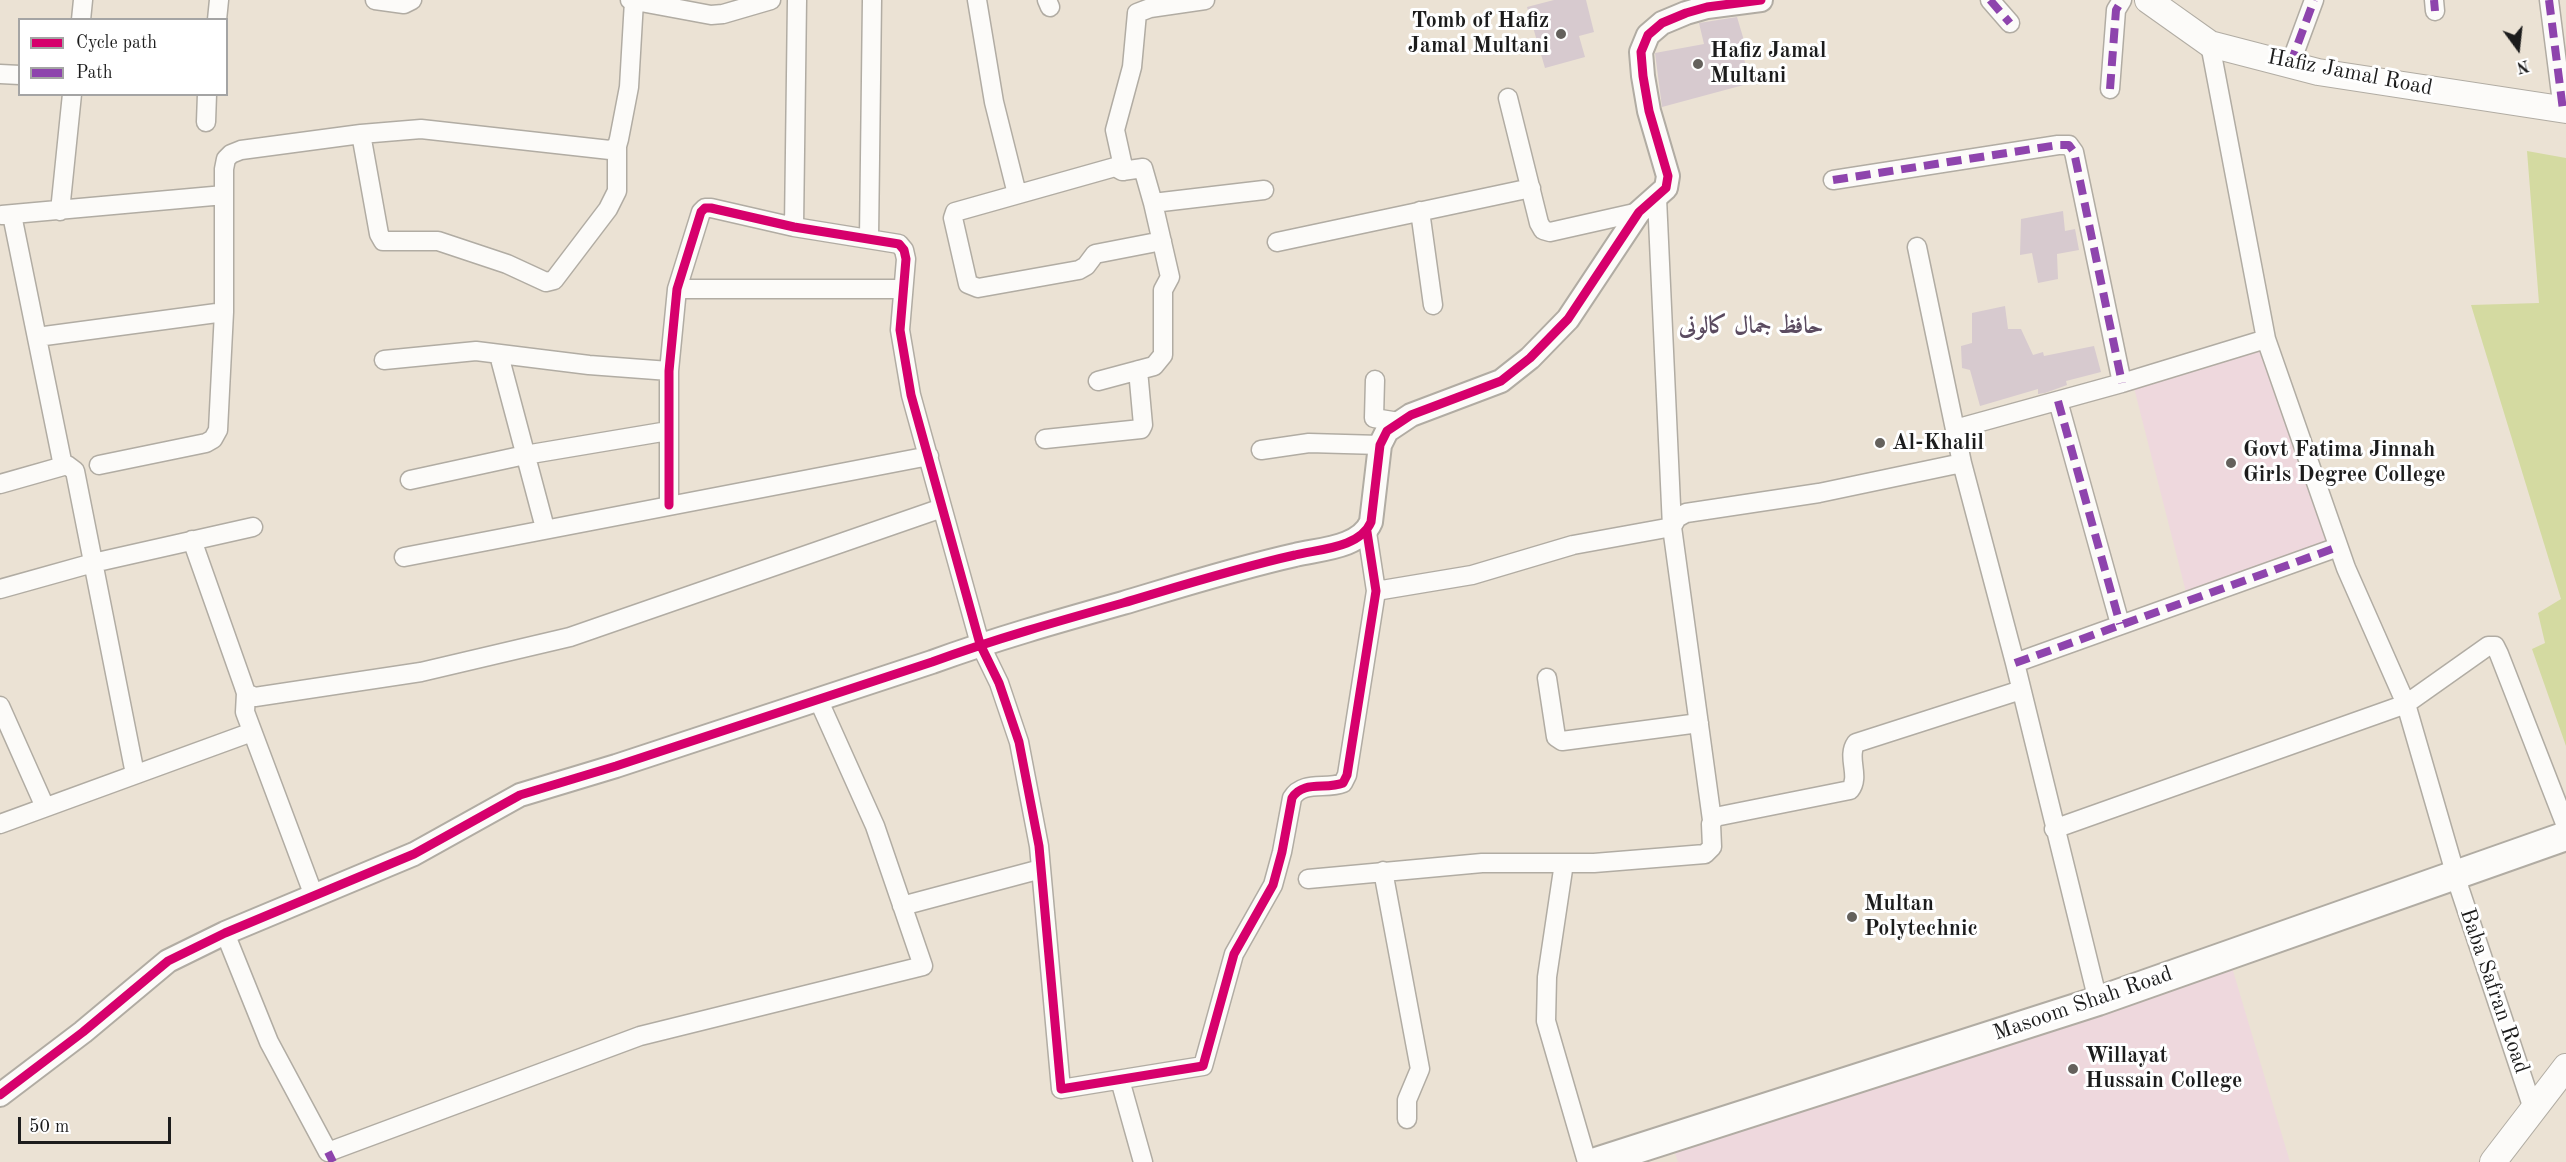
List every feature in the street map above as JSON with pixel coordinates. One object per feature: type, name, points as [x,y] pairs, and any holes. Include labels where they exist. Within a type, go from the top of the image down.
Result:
[{"type":"main road","name":"Hafiz Jamal Road","points":[[2148,0],[2210,44],[2318,72],[2565,110]]},
{"type":"main road","name":"Masoom Shah Road","points":[[1596,1162],[2098,1001],[2566,836]]},
{"type":"main road","name":"Baba Safran Road","points":[[2493,1162],[2566,1067]]},
{"type":"street","points":[[81,18],[83,0]]},
{"type":"street","points":[[217,18],[219,0]]},
{"type":"street","points":[[375,0],[404,4],[412,0]]},
{"type":"street","points":[[361,134],[379,234],[383,241],[438,241],[507,264],[546,282],[554,280],[608,209],[617,191],[617,146],[629,87],[632,0],[711,15],[736,11],[771,0]]},
{"type":"street","points":[[794,227],[797,0]]},
{"type":"street","points":[[870,238],[872,0]]},
{"type":"street","points":[[977,0],[994,102],[1017,194]]},
{"type":"street","points":[[1124,171],[1115,130],[1132,67],[1137,13],[1150,8],[1205,0]]},
{"type":"street","points":[[669,505],[669,371],[677,289],[701,212],[705,208],[794,227],[899,244],[904,250],[906,259],[900,330],[911,395],[980,644],[999,683],[1019,742],[1041,869],[1061,1089],[1203,1066],[1234,954],[1273,885],[1292,798],[1297,791],[1307,787],[1333,787],[1343,783],[1347,775],[1376,591],[1367,532],[1371,522],[1380,445],[1388,431],[1399,422],[1501,381],[1530,358],[1568,319],[1639,213],[1666,188],[1668,176],[1649,111],[1643,76],[1641,52],[1648,35],[1662,23],[1686,13],[1707,7],[1761,0]]},
{"type":"street","points":[[1990,0],[2010,23]]},
{"type":"street","points":[[2110,89],[2116,10],[2122,0]]},
{"type":"street","points":[[2290,64],[2314,0]]},
{"type":"street","points":[[2549,0],[2565,110]]},
{"type":"street","name":"Baba Safran Road","points":[[2210,44],[2266,339],[2338,547],[2406,704],[2456,873],[2533,1109]]},
{"type":"street","points":[[0,74],[18,75]]},
{"type":"street","points":[[60,211],[72,96]]},
{"type":"street","points":[[206,122],[207,96]]},
{"type":"street","points":[[1508,99],[1539,223],[1543,230],[1550,232],[1639,213]]},
{"type":"street","points":[[99,465],[206,443],[213,439],[218,430],[224,312],[224,169],[226,159],[231,154],[252,148],[421,129],[601,150],[610,150],[617,146]]},
{"type":"street","points":[[1833,180],[2069,145],[2074,152],[2087,209],[2122,383]]},
{"type":"street","points":[[1098,381],[1154,366],[1163,355],[1163,290],[1170,277],[1162,241],[1153,203],[1143,168],[1124,171],[1115,167],[955,212],[953,218],[968,284],[978,288],[1079,270],[1095,254],[1162,241]]},
{"type":"street","points":[[1277,242],[1531,188]]},
{"type":"street","points":[[1153,203],[1264,190]]},
{"type":"street","points":[[63,466],[37,337],[6,215],[224,195]]},
{"type":"street","points":[[1308,879],[1482,863],[1528,861],[1564,863],[1705,854],[1712,847],[1712,820],[1672,527],[1657,198]]},
{"type":"street","points":[[1420,211],[1433,305]]},
{"type":"street","points":[[1917,247],[1962,463],[2015,663],[2098,1001]]},
{"type":"street","points":[[677,289],[903,289]]},
{"type":"street","points":[[37,337],[224,312]]},
{"type":"street","points":[[1954,429],[2122,383],[2266,339]]},
{"type":"street","points":[[384,360],[476,351],[669,371]]},
{"type":"street","points":[[499,355],[545,528]]},
{"type":"street","points":[[1045,440],[1141,429],[1143,425],[1138,370]]},
{"type":"street","points":[[1375,380],[1374,418],[1399,422]]},
{"type":"street","points":[[2058,401],[2120,624]]},
{"type":"street","points":[[410,480],[525,455],[668,430]]},
{"type":"street","points":[[1261,450],[1309,443],[1380,445]]},
{"type":"street","points":[[404,557],[545,528],[929,456]]},
{"type":"street","points":[[1672,527],[1677,518],[1686,513],[1818,493],[1962,463]]},
{"type":"street","points":[[0,484],[63,466],[72,467],[75,471],[135,774]]},
{"type":"street","points":[[246,693],[255,696],[421,672],[570,637],[942,508]]},
{"type":"street","points":[[0,589],[93,563],[253,527]]},
{"type":"street","points":[[1376,591],[1472,575],[1574,544],[1672,527]]},
{"type":"street","points":[[0,1095],[83,1032],[168,961],[225,933],[414,854],[520,795],[616,766],[932,662],[980,644],[1262,562],[1344,544],[1367,532]]},
{"type":"street","points":[[192,540],[246,693],[244,707],[252,732],[314,896]]},
{"type":"street","points":[[2015,663],[2338,547]]},
{"type":"street","points":[[2054,829],[2406,704],[2488,646],[2495,646],[2566,826]]},
{"type":"street","points":[[1547,678],[1558,740],[1699,723]]},
{"type":"street","points":[[1712,820],[1721,815],[1850,790],[1855,778],[1852,753],[1856,742],[2021,690]]},
{"type":"street","points":[[225,933],[269,1042],[331,1157],[640,1036],[923,966],[875,826],[818,699]]},
{"type":"street","points":[[0,706],[45,807]]},
{"type":"street","points":[[0,824],[252,732]]},
{"type":"street","points":[[1564,863],[1547,977],[1546,1021],[1587,1162]]},
{"type":"street","points":[[902,906],[1041,869]]},
{"type":"street","points":[[1383,872],[1420,1069],[1407,1100],[1407,1119]]},
{"type":"street","points":[[1120,1080],[1143,1162]]},
{"type":"shaded area","name":"Govt Fatima Jinnah Girls Degree College","points":[[2266,339],[2338,547],[2188,600],[2132,380]]},
{"type":"shaded area","name":"Willayat Hussain College","points":[[2228,954],[2290,1162],[1678,1162],[1670,1138]]},
{"type":"green space","points":[[2527,151],[2566,158],[2566,746],[2532,649],[2545,643],[2538,613],[2561,599],[2471,305],[2539,303]]},
{"type":"building","name":"Tomb of Hafiz Jamal Multani","points":[[1554,0],[1586,0],[1594,32],[1579,36],[1585,57],[1545,68],[1527,7]]},
{"type":"building","name":"Hafiz Jamal Multani","points":[[1737,17],[1745,44],[1740,45],[1751,83],[1662,107],[1655,53],[1704,44],[1699,23]]},
{"type":"building","points":[[2063,211],[2065,231],[2075,229],[2079,250],[2057,254],[2058,279],[2038,283],[2032,253],[2020,255],[2021,219]]},
{"type":"building","points":[[2005,306],[2008,329],[2021,329],[2033,355],[2043,352],[2044,356],[2094,346],[2101,372],[2066,381],[2067,385],[2045,393],[2038,394],[2038,389],[1980,406],[1970,370],[1962,368],[1961,346],[1972,343],[1972,313]]},
{"type":"marked path","points":[[1990,0],[2010,23]]},
{"type":"marked path","points":[[2110,89],[2116,10],[2122,0]]},
{"type":"marked path","points":[[2290,65],[2314,0]]},
{"type":"marked path","points":[[2434,0],[2435,11]]},
{"type":"marked path","points":[[2549,0],[2563,110]]},
{"type":"marked path","points":[[1833,180],[2069,145],[2074,152],[2122,383]]},
{"type":"marked path","points":[[2058,401],[2120,624]]},
{"type":"marked path","points":[[2015,663],[2338,547]]},
{"type":"marked path","points":[[328,1152],[333,1162]]},
{"type":"cycle path","points":[[0,1095],[83,1032],[168,961],[225,933],[414,854],[520,795],[616,766],[1027,631],[1230,571],[1338,546],[1358,537],[1366,531],[1371,522],[1380,445],[1387,431],[1411,415],[1501,381],[1530,358],[1568,319],[1639,212],[1666,188],[1668,176],[1649,111],[1643,76],[1641,52],[1648,35],[1662,23],[1686,13],[1707,7],[1761,0]]},
{"type":"cycle path","points":[[669,505],[669,371],[677,289],[701,212],[705,208],[711,208],[794,227],[899,244],[904,250],[906,259],[900,330],[911,395],[980,644],[999,683],[1019,742],[1039,846],[1061,1089],[1203,1066],[1234,954],[1273,885],[1292,798],[1297,792],[1308,787],[1343,783],[1347,775],[1376,591],[1367,532]]},
{"type":"place","name":"Tomb of Hafiz Jamal Multani","points":[[1561,34]]},
{"type":"place","name":"Hafiz Jamal Multani","points":[[1698,64]]},
{"type":"place","name":"Al-Khalil","points":[[1880,443]]},
{"type":"place","name":"Govt Fatima Jinnah Girls Degree College","points":[[2231,463]]},
{"type":"place","name":"Multan Polytechnic","points":[[1852,917]]},
{"type":"place","name":"Willayat Hussain College","points":[[2073,1069]]},
{"type":"district","name":"حافظ جمال کالونی","points":[[1751,327]]}]
